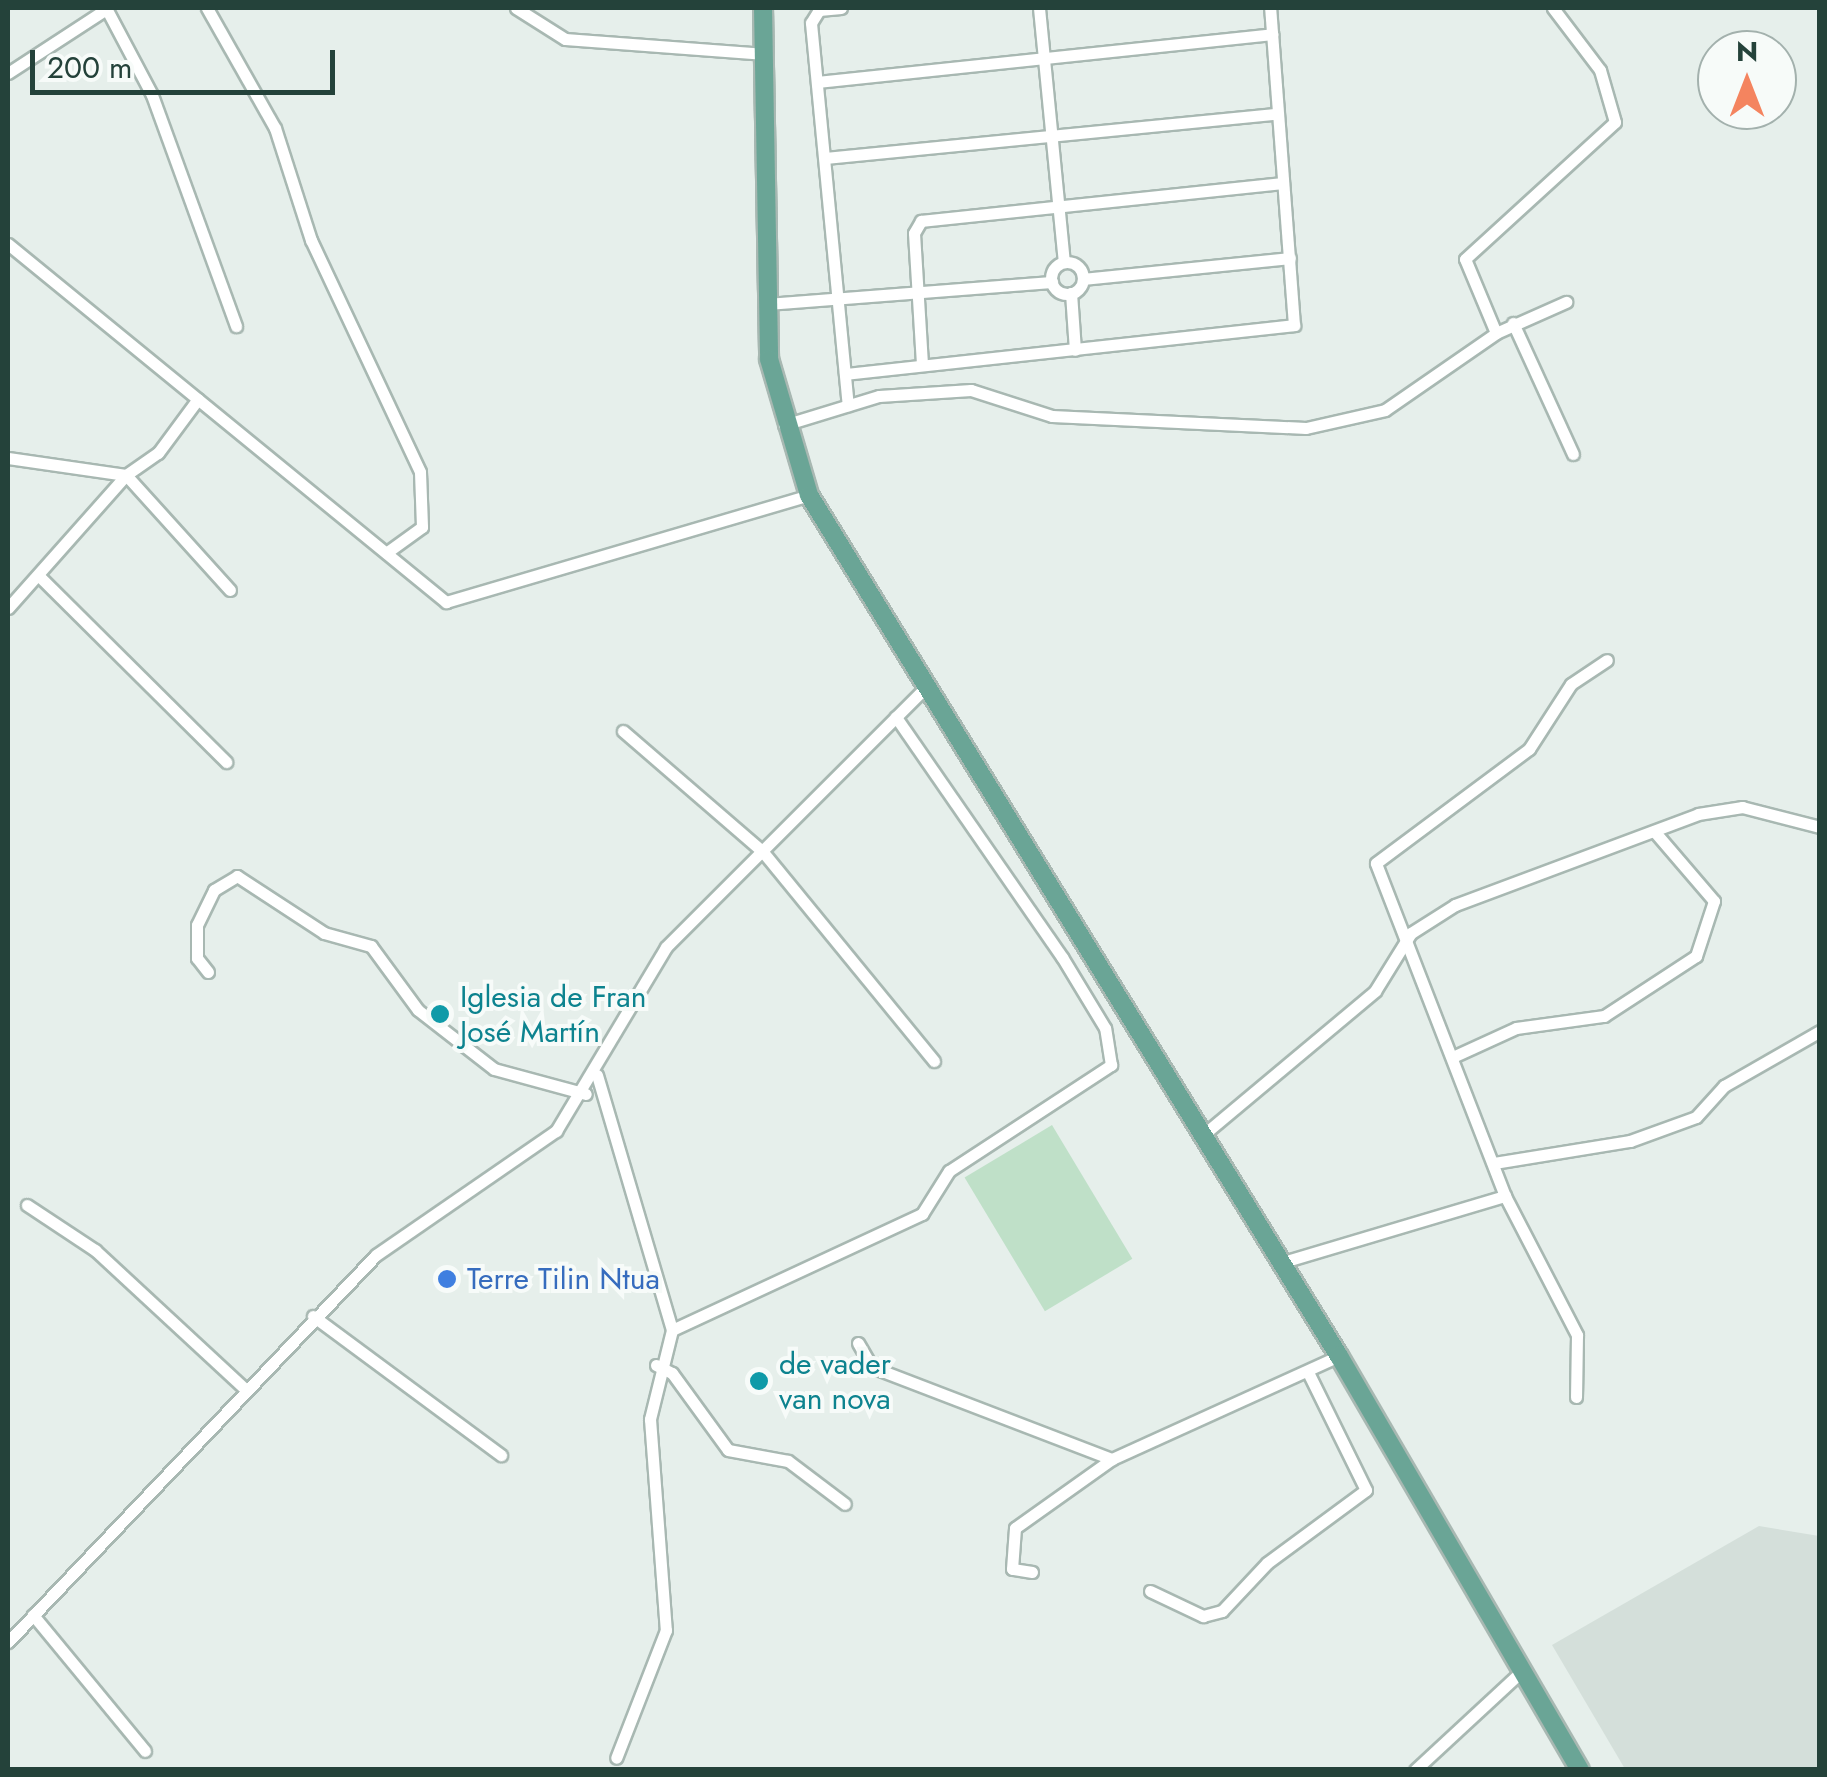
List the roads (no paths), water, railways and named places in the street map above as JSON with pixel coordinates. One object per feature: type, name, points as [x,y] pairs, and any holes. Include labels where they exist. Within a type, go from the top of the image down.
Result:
[{"type":"main road","points":[[763,8],[766,304],[784,425],[809,495],[922,690],[1339,1356],[1580,1770]]},
{"type":"street","points":[[8,73],[106,8],[152,95],[236,326]]},
{"type":"street","points":[[207,8],[276,128],[311,240],[420,472],[422,527],[386,552]]},
{"type":"street","points":[[516,8],[565,40],[765,54]]},
{"type":"street","points":[[841,8],[814,14],[848,405]]},
{"type":"street","points":[[1039,8],[1064,262],[1052,282]]},
{"type":"street","points":[[845,374],[1287,329],[1295,318],[1275,114],[1270,8]]},
{"type":"street","points":[[1496,333],[1465,259],[1615,122],[1600,70],[1553,8]]},
{"type":"street","points":[[817,82],[1272,34]]},
{"type":"street","points":[[824,158],[1051,130],[1275,114]]},
{"type":"street","points":[[922,364],[918,292],[921,222],[1282,183]]},
{"type":"street","points":[[8,244],[446,602],[809,495]]},
{"type":"street","points":[[1075,350],[1070,294],[1083,279],[1290,258]]},
{"type":"street","points":[[1064,262],[1083,279]]},
{"type":"street","points":[[766,304],[838,302],[1052,282],[1070,294]]},
{"type":"street","points":[[784,425],[848,405],[971,390],[1052,416],[1306,428],[1385,410],[1496,333],[1566,302]]},
{"type":"street","points":[[1512,324],[1573,454]]},
{"type":"street","points":[[8,608],[126,476],[158,453],[198,399]]},
{"type":"street","points":[[8,458],[126,476],[230,590]]},
{"type":"street","points":[[39,576],[226,762]]},
{"type":"street","points":[[1576,1397],[1578,1335],[1506,1196],[1457,1056],[1402,948],[1377,877],[1382,854],[1529,749],[1572,684],[1607,660]]},
{"type":"street","points":[[8,1642],[313,1316],[376,1255],[556,1131],[586,1094],[666,947],[922,690]]},
{"type":"street","points":[[616,1758],[666,1630],[650,1419],[656,1365],[672,1330],[922,1214],[950,1171],[1110,1064],[1106,1028],[1062,957],[896,717]]},
{"type":"street","points":[[623,731],[763,852],[934,1061]]},
{"type":"street","points":[[1203,1135],[1375,991],[1402,948],[1456,905],[1654,831],[1742,807],[1820,826]]},
{"type":"street","points":[[1457,1056],[1516,1028],[1604,1016],[1696,956],[1714,900],[1654,831]]},
{"type":"street","points":[[208,972],[197,958],[197,925],[214,890],[237,876],[311,926],[371,946],[418,1010],[494,1069],[586,1094]]},
{"type":"street","points":[[1494,1163],[1630,1141],[1696,1118],[1724,1086],[1820,1031]]},
{"type":"street","points":[[597,1075],[672,1330]]},
{"type":"street","points":[[1280,1263],[1506,1196]]},
{"type":"street","points":[[27,1206],[95,1250],[246,1390]]},
{"type":"street","points":[[313,1316],[501,1455]]},
{"type":"street","points":[[858,1343],[872,1367],[1112,1459]]},
{"type":"street","points":[[1032,1572],[1012,1569],[1012,1533],[1112,1459],[1339,1356]]},
{"type":"street","points":[[656,1365],[672,1373],[728,1450],[788,1461],[845,1504]]},
{"type":"street","points":[[1150,1590],[1204,1616],[1222,1611],[1267,1563],[1366,1490],[1308,1372]]},
{"type":"street","points":[[33,1614],[145,1751]]},
{"type":"street","points":[[1415,1770],[1524,1670]]},
{"type":"place","name":"Iglesia de Fran José Martín","points":[[440,1014]]},
{"type":"place","name":"Terre Tilin Ntua","points":[[447,1279]]},
{"type":"place","name":"de vader van nova","points":[[759,1381]]}]
